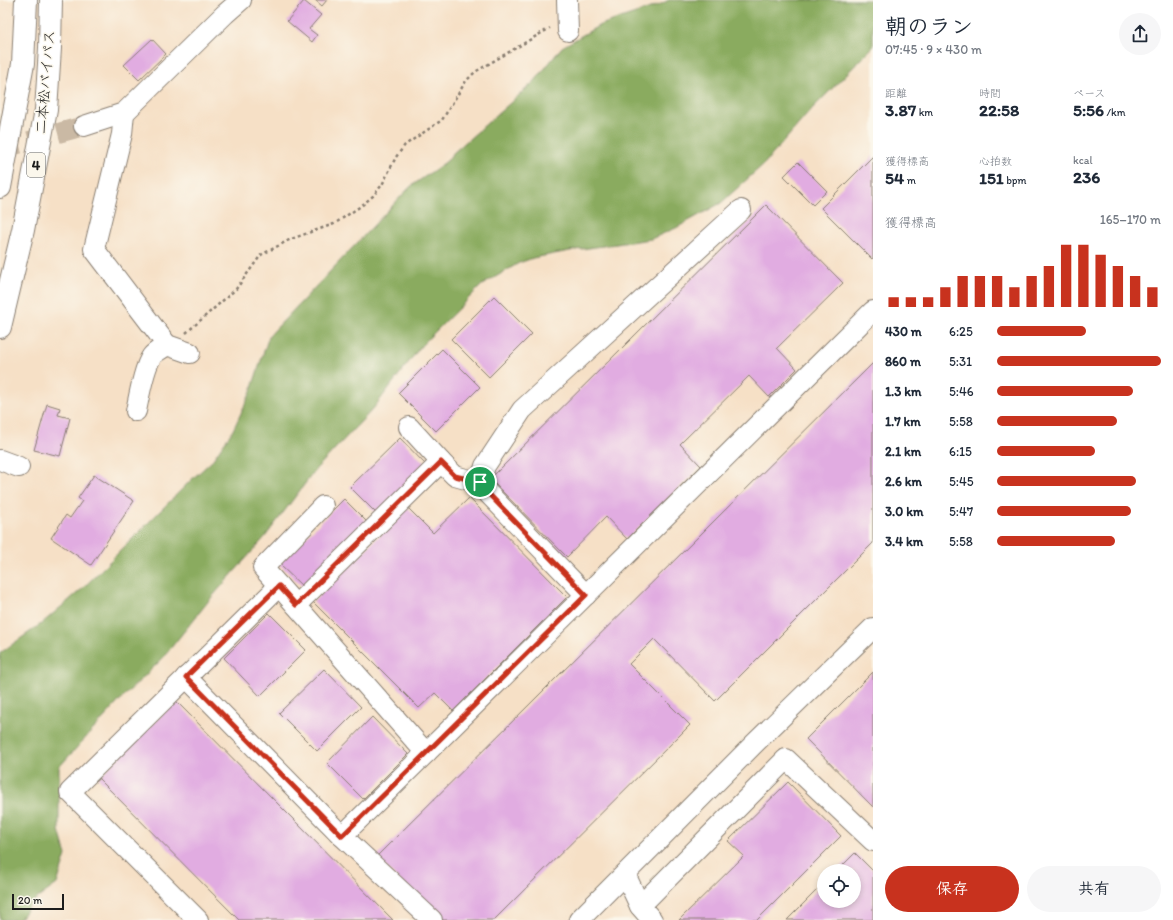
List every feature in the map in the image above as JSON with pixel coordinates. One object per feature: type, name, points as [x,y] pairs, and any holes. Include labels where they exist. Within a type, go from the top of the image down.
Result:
[{"type":"highway","name":"二本松バイパス","points":[[0,187],[23,64],[26,0]]},
{"type":"highway","name":"二本松バイパス","points":[[0,327],[23,230],[46,110],[51,0]]},
{"type":"street","points":[[84,126],[124,113],[241,0]]},
{"type":"street","points":[[124,113],[122,134],[94,249],[177,348],[155,353],[148,363],[136,411]]},
{"type":"street","points":[[480,482],[485,466],[522,410],[741,210]]},
{"type":"street","points":[[342,836],[873,311]]},
{"type":"street","points":[[409,427],[455,476],[480,482],[484,489],[586,595]]},
{"type":"street","points":[[0,460],[19,467]]},
{"type":"street","points":[[296,605],[441,462]]},
{"type":"street","points":[[323,506],[262,568],[426,753]]},
{"type":"street","points":[[198,920],[70,792],[279,586]]},
{"type":"street","points":[[579,920],[873,628]]},
{"type":"street","points":[[186,677],[342,836],[432,920]]},
{"type":"street","points":[[625,874],[646,913],[786,759],[873,841]]},
{"type":"path","points":[[177,348],[188,329],[236,289],[261,255],[291,240],[334,224],[373,196],[382,185],[396,157],[405,145],[442,120],[466,81],[475,72],[537,37],[568,16]]},
{"type":"green space","points":[[669,0],[873,0],[873,47],[811,110],[765,163],[721,203],[676,228],[651,239],[575,250],[533,258],[519,263],[482,285],[421,346],[373,409],[316,469],[265,537],[211,598],[162,659],[123,697],[59,767],[59,830],[66,855],[57,884],[31,903],[19,920],[0,920],[0,653],[41,624],[82,589],[191,480],[211,462],[233,430],[250,394],[269,336],[410,187],[447,161],[452,154],[534,82],[562,47],[600,25],[659,5]]},
{"type":"building","points":[[315,0],[327,0],[322,6]]},
{"type":"building","points":[[304,1],[321,15],[309,29],[317,35],[312,42],[287,21]]},
{"type":"building","points":[[152,39],[166,54],[139,80],[124,65]]},
{"type":"building","points":[[873,156],[873,258],[872,259],[821,208]]},
{"type":"building","points":[[798,162],[827,191],[813,205],[784,176]]},
{"type":"building","points":[[766,205],[843,283],[777,348],[797,369],[769,397],[749,376],[680,444],[701,466],[627,539],[606,517],[567,557],[490,479]]},
{"type":"building","points":[[494,296],[532,334],[489,377],[451,339]]},
{"type":"building","points":[[442,349],[480,387],[436,431],[398,393]]},
{"type":"building","points":[[873,363],[873,543],[715,701],[654,639],[629,664],[690,725],[494,920],[438,920],[376,857]]},
{"type":"building","points":[[47,404],[60,408],[58,415],[70,418],[60,456],[34,450]]},
{"type":"building","points":[[400,438],[426,465],[377,514],[350,487]]},
{"type":"building","points":[[94,475],[134,501],[91,565],[51,538],[66,515],[70,518],[82,501],[78,498]]},
{"type":"building","points":[[469,498],[567,597],[453,711],[435,693],[419,708],[313,602],[408,508],[433,533]]},
{"type":"building","points":[[344,499],[368,523],[303,587],[279,564]]},
{"type":"building","points":[[269,613],[306,650],[260,696],[224,658]]},
{"type":"building","points":[[324,669],[361,707],[317,751],[279,713]]},
{"type":"building","points":[[873,672],[873,807],[806,739]]},
{"type":"building","points":[[176,701],[393,920],[239,920],[98,778]]},
{"type":"building","points":[[372,717],[408,754],[363,799],[327,763]]},
{"type":"building","points":[[788,782],[841,836],[757,920],[679,920],[744,856],[728,841]]},
{"type":"building","points":[[855,853],[873,871],[873,920],[787,920],[817,890],[817,908],[861,908],[861,864],[844,864]]},
{"type":"tunnel","points":[[0,149],[84,126]]},
{"type":"route","points":[[441,462],[455,476],[480,482],[484,489],[586,595],[342,836],[186,677],[279,586],[296,605],[441,462]]}]
